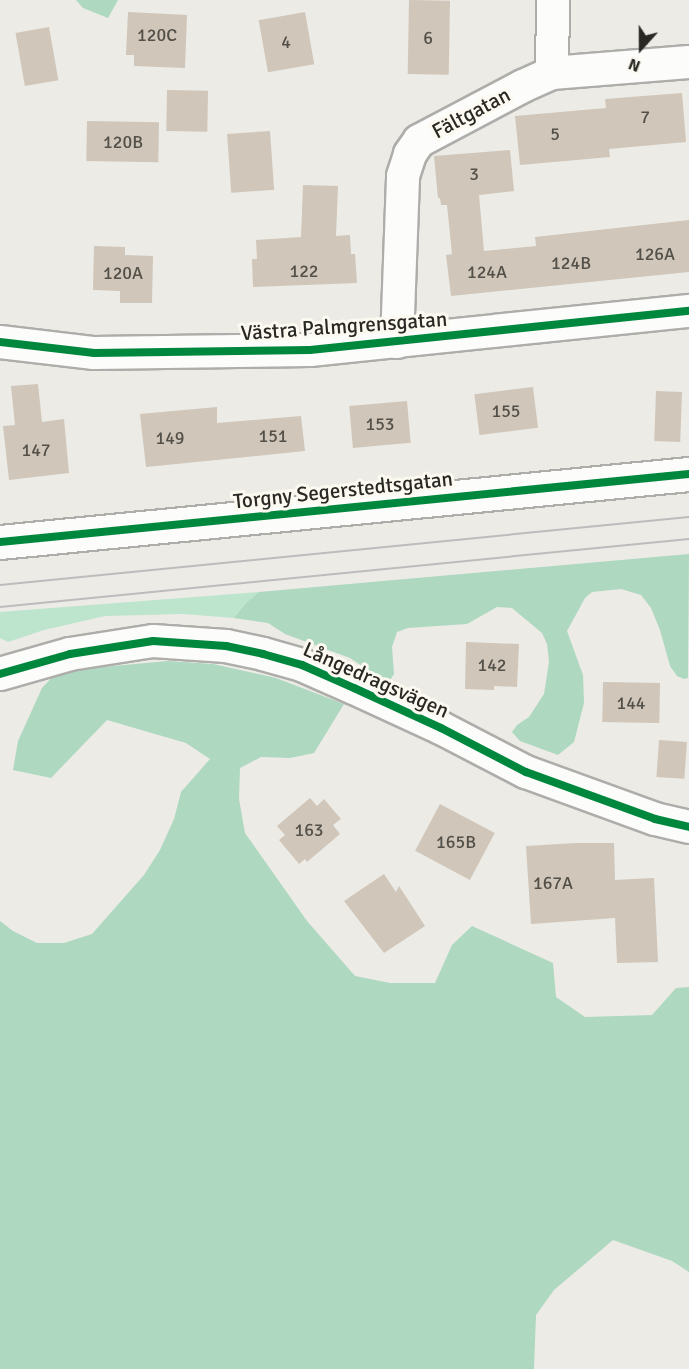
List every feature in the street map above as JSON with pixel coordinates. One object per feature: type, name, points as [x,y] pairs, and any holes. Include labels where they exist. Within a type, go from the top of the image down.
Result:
[{"type":"street","points":[[552,73],[553,0]]},
{"type":"street","name":"Fältgatan","points":[[397,342],[403,176],[412,149],[436,130],[552,73],[689,62]]},
{"type":"street","name":"Västra Palmgrensgatan","points":[[0,342],[94,353],[310,350],[689,311]]},
{"type":"street","name":"Torgny Segerstedtsgatan","points":[[0,542],[689,474]]},
{"type":"street","name":"Långedragsvägen","points":[[0,674],[70,654],[115,645],[153,641],[226,646],[245,650],[302,665],[441,728],[526,772],[633,811],[689,826]]},
{"type":"green space","points":[[76,0],[118,0],[108,18],[83,8]]},
{"type":"green space","points":[[689,554],[688,678],[677,676],[670,666],[660,630],[651,608],[641,595],[621,589],[592,592],[585,598],[567,631],[583,675],[584,703],[574,742],[558,755],[520,741],[512,732],[517,725],[529,717],[544,694],[549,662],[547,644],[542,633],[512,608],[497,607],[467,624],[408,628],[397,632],[392,647],[394,674],[390,680],[371,672],[350,658],[285,634],[268,623],[234,618],[259,592]]},
{"type":"green space","points":[[259,592],[234,618],[183,614],[105,616],[44,630],[8,642],[0,638],[0,612]]},
{"type":"green space","points":[[168,661],[213,664],[276,678],[344,704],[314,753],[290,758],[261,757],[240,768],[239,799],[245,833],[307,921],[355,976],[390,983],[435,983],[452,945],[472,926],[553,963],[556,997],[585,1017],[652,1015],[676,988],[689,987],[689,1272],[672,1261],[613,1240],[554,1290],[536,1315],[534,1369],[0,1369],[0,921],[13,931],[37,943],[64,943],[92,934],[144,875],[160,850],[174,819],[181,792],[210,759],[186,743],[107,720],[51,778],[13,770],[18,741],[42,688],[58,671]]},
{"type":"building","points":[[409,0],[450,1],[449,75],[408,74]]},
{"type":"building","points":[[128,12],[187,15],[185,68],[134,66],[134,55],[126,55]]},
{"type":"building","points":[[305,12],[314,64],[268,72],[259,20]]},
{"type":"building","points":[[49,27],[58,80],[25,86],[16,33]]},
{"type":"building","points":[[167,90],[208,91],[207,132],[166,131]]},
{"type":"building","points":[[682,93],[686,142],[609,149],[610,157],[520,165],[515,116],[606,108],[605,99]]},
{"type":"building","points":[[87,121],[159,122],[158,162],[86,161]]},
{"type":"building","points":[[270,131],[274,190],[231,193],[227,134]]},
{"type":"building","points":[[510,150],[514,191],[479,195],[484,251],[536,246],[535,237],[689,220],[689,272],[451,296],[446,255],[452,254],[447,205],[441,205],[440,198],[438,198],[434,156]]},
{"type":"building","points":[[303,185],[338,186],[336,236],[350,235],[351,254],[355,254],[357,283],[253,287],[252,259],[257,259],[256,240],[301,237]]},
{"type":"building","points":[[94,246],[125,247],[125,255],[153,256],[152,303],[120,303],[120,291],[93,290]]},
{"type":"building","points":[[38,384],[42,422],[64,419],[69,473],[9,480],[3,426],[15,425],[11,386]]},
{"type":"building","points":[[533,387],[538,428],[479,435],[474,394]]},
{"type":"building","points":[[656,391],[682,392],[680,442],[654,441]]},
{"type":"building","points":[[407,401],[411,443],[353,448],[349,406]]},
{"type":"building","points":[[217,407],[217,423],[301,416],[305,451],[146,467],[140,414]]},
{"type":"building","points":[[466,642],[519,644],[517,687],[494,686],[494,690],[465,689]]},
{"type":"building","points":[[603,682],[660,683],[659,723],[602,722]]},
{"type":"building","points":[[659,740],[687,742],[684,779],[656,777]]},
{"type":"building","points":[[310,798],[317,806],[324,799],[341,819],[333,825],[340,834],[307,862],[305,859],[299,864],[279,840],[285,835],[277,826]]},
{"type":"building","points":[[440,804],[495,833],[470,880],[415,851]]},
{"type":"building","points":[[614,843],[615,880],[654,878],[658,962],[617,963],[615,918],[531,924],[526,846]]},
{"type":"building","points":[[384,874],[396,892],[399,886],[425,926],[384,953],[344,901]]},
{"type":"tram line","points":[[0,585],[689,517]]},
{"type":"tram line","points":[[0,607],[689,539]]},
{"type":"cycle path","points":[[0,342],[94,353],[310,350],[689,311]]},
{"type":"cycle path","points":[[0,542],[689,474]]},
{"type":"cycle path","points":[[0,674],[70,654],[153,641],[226,646],[263,654],[302,665],[354,688],[441,728],[526,772],[655,819],[689,827]]}]
